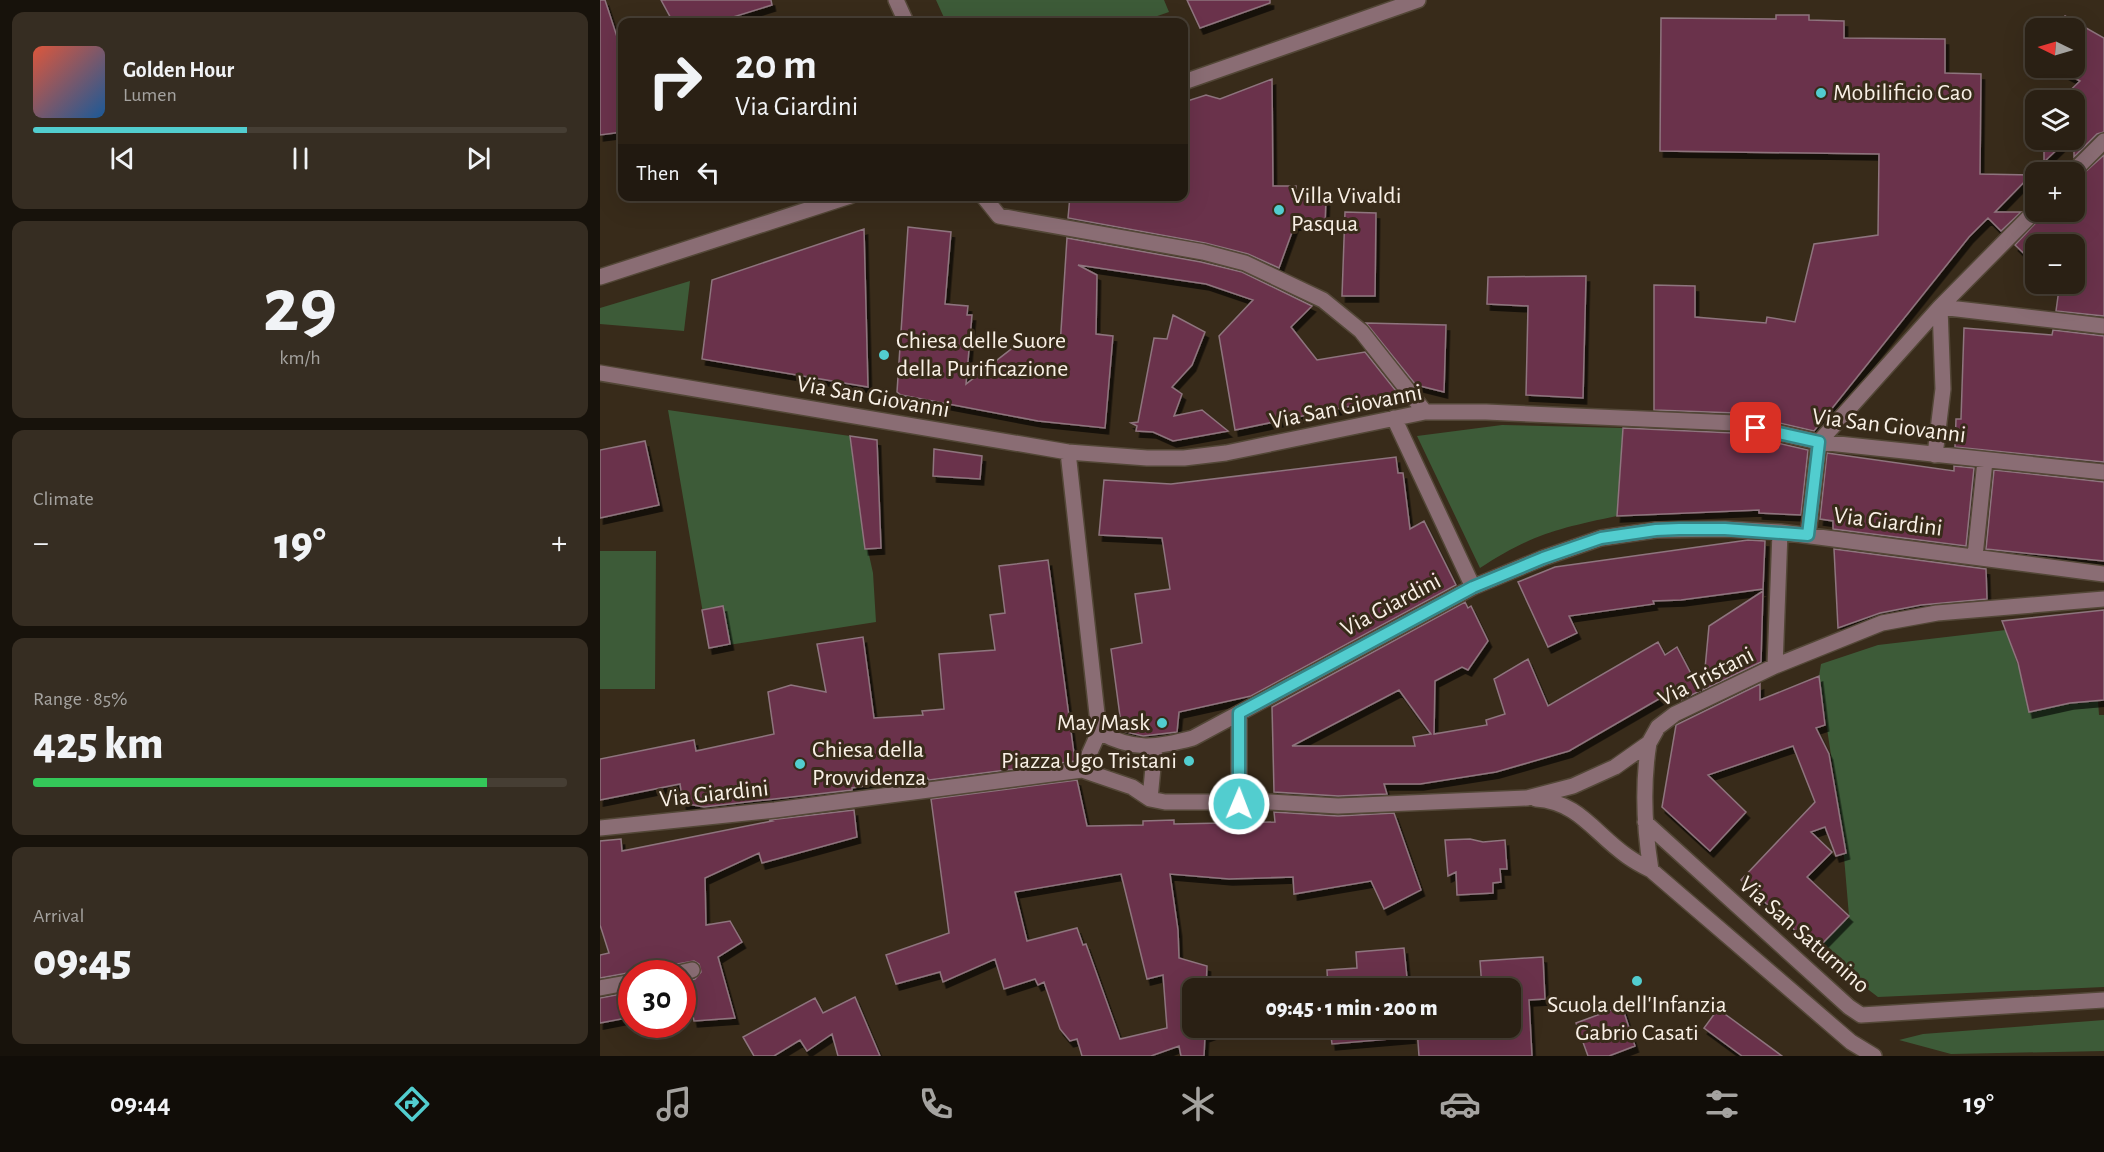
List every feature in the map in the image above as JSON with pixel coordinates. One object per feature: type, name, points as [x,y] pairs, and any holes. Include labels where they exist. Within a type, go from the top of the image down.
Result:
[{"type":"street","points":[[896,0],[904,18]]},
{"type":"street","points":[[1188,81],[1418,0]]},
{"type":"street","points":[[2083,162],[2104,141]]},
{"type":"street","points":[[601,274],[834,201]]},
{"type":"street","points":[[987,201],[999,216],[1203,252],[1235,260],[1323,300],[1361,331],[1425,412]]},
{"type":"street","points":[[1808,535],[1819,442],[1940,307],[2025,221]]},
{"type":"street","points":[[1940,307],[2104,326]]},
{"type":"street","points":[[1935,455],[1943,389],[1940,307]]},
{"type":"street","name":"Via San Giovanni","points":[[600,374],[1068,452],[1118,457],[1184,458],[1226,453],[1425,412],[1497,412],[1735,423],[1819,442],[2104,472]]},
{"type":"street","points":[[1394,418],[1473,587]]},
{"type":"street","points":[[1068,452],[1099,732],[1082,770],[1132,788],[1150,798],[1175,803],[1239,804],[1239,713],[1193,738],[1155,746],[1125,744],[1099,732]]},
{"type":"street","points":[[1975,556],[1985,461]]},
{"type":"street","name":"Via Giardini","points":[[1239,713],[1473,587],[1543,558],[1601,538],[1656,530],[1725,529],[1780,532],[2104,574]]},
{"type":"street","points":[[1775,666],[1780,532]]},
{"type":"street","name":"Via Tristani","points":[[1239,804],[1270,802],[1338,806],[1527,798],[1574,786],[1604,772],[1649,743],[1658,727],[1675,714],[1775,666],[1882,623],[1937,613],[2104,599]]},
{"type":"street","points":[[1649,743],[1644,774],[1645,822],[1651,870]]},
{"type":"street","points":[[1150,798],[1155,746]]},
{"type":"street","name":"Via Giardini","points":[[600,828],[775,810],[1082,770]]},
{"type":"street","name":"Via San Saturnino","points":[[1527,798],[1552,800],[1572,808],[1627,856],[1651,870],[1851,1041],[1874,1056]]},
{"type":"street","name":"Via San Saturnino","points":[[1645,822],[1849,1007],[1861,1015],[2104,1000]]},
{"type":"street","points":[[600,988],[618,985]]},
{"type":"green space","points":[[936,0],[1164,0],[1169,12],[1152,18],[944,18]]},
{"type":"green space","points":[[690,281],[684,331],[600,324],[600,308]]},
{"type":"green space","points":[[668,410],[850,436],[860,514],[873,573],[876,622],[709,648]]},
{"type":"green space","points":[[1502,425],[1623,428],[1617,516],[1530,540],[1480,568],[1417,436]]},
{"type":"green space","points":[[600,551],[656,551],[655,689],[600,689]]},
{"type":"green space","points":[[2006,630],[2018,666],[2029,663],[2022,683],[2029,712],[2051,708],[2051,705],[2098,701],[2099,715],[2104,715],[2104,987],[1878,997],[1816,950],[1849,916],[1841,821],[1819,676],[1821,664],[1878,645]]},
{"type":"green space","points":[[2104,1020],[2104,1051],[1951,1054],[1899,1040],[1923,1034]]},
{"type":"building","points":[[600,0],[605,0],[618,40],[618,133],[600,135]]},
{"type":"building","points":[[661,0],[771,0],[772,5],[730,18],[671,18]]},
{"type":"building","points":[[1187,0],[1270,0],[1270,3],[1200,28]]},
{"type":"building","points":[[1776,15],[1809,15],[1809,20],[1844,21],[1844,38],[1945,39],[1945,73],[1981,74],[1980,174],[2025,175],[2025,181],[1995,212],[2021,212],[2001,231],[1988,218],[1969,237],[1814,431],[1736,413],[1654,410],[1654,285],[1695,286],[1695,317],[1766,323],[1767,317],[1795,322],[1814,244],[1878,235],[1879,154],[1660,151],[1661,18],[1776,19]]},
{"type":"building","points":[[2085,27],[2104,38],[2104,132],[2097,134],[2085,146],[2085,90],[2071,90],[2080,81],[2074,78],[2085,78]]},
{"type":"building","points":[[1272,79],[1273,186],[1296,186],[1296,198],[1326,199],[1325,225],[1295,224],[1279,268],[1248,254],[1205,243],[1068,218],[1070,201],[1188,201],[1188,101],[1206,95],[1220,99]]},
{"type":"building","points":[[2044,150],[2057,150],[2044,162]]},
{"type":"building","points":[[2074,150],[2081,150],[2074,157]]},
{"type":"building","points":[[2104,155],[2104,316],[2056,311],[2058,294],[2085,294],[2085,234],[2025,234],[2037,222],[2085,222],[2085,172]]},
{"type":"building","points":[[1345,212],[1376,213],[1375,296],[1342,296]]},
{"type":"building","points":[[908,227],[951,232],[945,304],[968,306],[967,315],[972,315],[966,384],[1019,343],[1060,346],[1067,238],[1201,262],[1242,272],[1312,306],[1291,327],[1317,360],[1365,352],[1400,396],[1235,430],[1219,336],[1253,300],[1206,284],[1078,265],[1097,275],[1096,334],[1113,336],[1105,428],[1038,421],[901,395],[897,392]]},
{"type":"building","points":[[864,229],[868,387],[702,359],[712,280]]},
{"type":"building","points":[[2025,234],[2025,255],[2015,245]]},
{"type":"building","points":[[1586,276],[1583,398],[1526,395],[1528,306],[1487,304],[1488,277]]},
{"type":"building","points":[[1173,315],[1205,332],[1192,365],[1172,387],[1182,394],[1174,416],[1202,410],[1228,431],[1173,441],[1153,432],[1136,431],[1137,426],[1131,423],[1138,422],[1154,338],[1167,339]]},
{"type":"building","points":[[1366,323],[1446,325],[1444,392],[1416,385]]},
{"type":"building","points":[[1964,328],[2052,335],[2053,330],[2104,336],[2104,462],[1955,447],[1956,419],[1961,419]]},
{"type":"building","points":[[1623,428],[1734,433],[1808,450],[1801,515],[1759,513],[1759,510],[1617,516]]},
{"type":"building","points":[[850,436],[877,440],[881,548],[865,549]]},
{"type":"building","points":[[645,441],[659,505],[600,518],[600,450]]},
{"type":"building","points":[[934,449],[982,456],[980,479],[933,476]]},
{"type":"building","points":[[1827,453],[1954,471],[1954,466],[1974,468],[1966,546],[1833,529],[1833,521],[1820,519]]},
{"type":"building","points":[[1396,457],[1398,473],[1403,473],[1410,529],[1424,521],[1456,585],[1251,696],[1179,712],[1177,732],[1143,736],[1122,731],[1111,649],[1142,643],[1135,594],[1170,589],[1162,538],[1099,535],[1104,480],[1171,484]]},
{"type":"building","points":[[1994,470],[2104,482],[2104,561],[1986,549]]},
{"type":"building","points":[[1748,540],[1765,541],[1763,589],[1681,600],[1653,601],[1654,604],[1569,616],[1577,633],[1548,647],[1518,582],[1555,567]]},
{"type":"building","points":[[1834,549],[1986,569],[1987,599],[1921,605],[1880,613],[1838,628]]},
{"type":"building","points":[[1048,560],[1075,761],[929,780],[926,776],[852,788],[852,790],[704,807],[683,803],[680,784],[600,800],[600,759],[694,740],[696,751],[774,734],[768,692],[791,685],[826,692],[817,644],[863,637],[874,718],[923,715],[922,711],[944,709],[939,654],[995,650],[990,615],[1005,613],[999,566]]},
{"type":"building","points":[[1763,591],[1761,662],[1703,690],[1709,626]]},
{"type":"building","points":[[1465,602],[1468,608],[1471,606],[1488,641],[1468,670],[1462,667],[1435,681],[1434,734],[1487,725],[1486,720],[1505,714],[1494,679],[1528,659],[1548,706],[1658,642],[1665,655],[1677,647],[1700,691],[1681,700],[1683,685],[1569,751],[1496,772],[1420,784],[1384,784],[1387,794],[1338,796],[1274,792],[1272,707]],"holes":[[[1399,690],[1431,734],[1413,737],[1415,746],[1292,746]]]},
{"type":"building","points":[[723,606],[730,644],[709,648],[702,610]]},
{"type":"building","points":[[2104,610],[2104,700],[2070,703],[2029,712],[2018,663],[2002,621]]},
{"type":"building","points":[[1819,676],[1825,725],[1816,728],[1829,754],[1846,853],[1836,856],[1825,827],[1811,832],[1832,852],[1807,877],[1849,916],[1816,950],[1741,880],[1815,802],[1793,746],[1708,775],[1746,812],[1710,851],[1662,807],[1676,725],[1760,684],[1760,700]]},
{"type":"building","points":[[1077,780],[1087,826],[1143,825],[1143,821],[1174,820],[1174,824],[1275,822],[1274,812],[1338,816],[1394,813],[1421,890],[1384,909],[1371,881],[1294,894],[1293,877],[1229,879],[1170,874],[1178,930],[1179,958],[1207,966],[1206,978],[1182,978],[1182,1038],[1205,1038],[1204,1056],[1181,1056],[1179,1046],[1151,1056],[1082,1056],[1077,1039],[1070,1041],[1060,1029],[1044,982],[1038,985],[1035,979],[1004,989],[995,959],[943,982],[940,972],[896,984],[886,955],[949,933],[931,799]],"holes":[[[1121,874],[1147,979],[1163,975],[1167,1028],[1120,1039],[1086,944],[1083,945],[1077,928],[1027,941],[1015,892]]]},
{"type":"building","points":[[854,810],[857,837],[762,863],[759,853],[705,878],[706,925],[730,921],[742,942],[718,957],[735,1018],[696,1021],[696,978],[701,972],[696,960],[618,960],[618,975],[600,978],[600,955],[609,953],[600,925],[600,841],[621,839],[622,851],[772,821],[769,820]]},
{"type":"building","points":[[1470,839],[1483,842],[1505,840],[1507,869],[1500,869],[1501,882],[1493,883],[1493,893],[1457,895],[1456,872],[1448,876],[1445,840]]},
{"type":"building","points":[[1404,948],[1407,978],[1327,978],[1327,970],[1357,968],[1356,952]]},
{"type":"building","points":[[1543,957],[1545,999],[1529,1000],[1532,1056],[1419,1056],[1418,1038],[1521,1038],[1521,978],[1481,978],[1480,961]]},
{"type":"building","points":[[618,995],[618,1020],[600,1023],[600,998]]},
{"type":"building","points":[[855,997],[880,1056],[838,1056],[832,1034],[807,1051],[800,1040],[774,1056],[754,1056],[743,1037],[815,998],[823,1013]]},
{"type":"building","points":[[1622,1006],[1635,1046],[1609,1056],[1588,1056],[1576,1023]]},
{"type":"building","points":[[1718,1009],[1782,1056],[1742,1056],[1704,1028]]},
{"type":"building","points":[[1331,1038],[1401,1038],[1332,1044]]},
{"type":"place","name":"Mobilificio Cao","points":[[1821,93]]},
{"type":"place","name":"Villa Vivaldi Pasqua","points":[[1279,210]]},
{"type":"place","name":"Chiesa delle Suore della Purificazione","points":[[884,355]]},
{"type":"place","name":"May Mask","points":[[1162,723]]},
{"type":"place","name":"Piazza Ugo Tristani","points":[[1189,761]]},
{"type":"place","name":"Chiesa della Provvidenza","points":[[800,764]]},
{"type":"place","name":"Scuola dell'Infanzia Gabrio Casati","points":[[1637,981]]},
{"type":"route","points":[[1239,804],[1239,713],[1473,587],[1543,558],[1601,538],[1656,530],[1725,529],[1808,535],[1819,442],[1756,428]]}]
